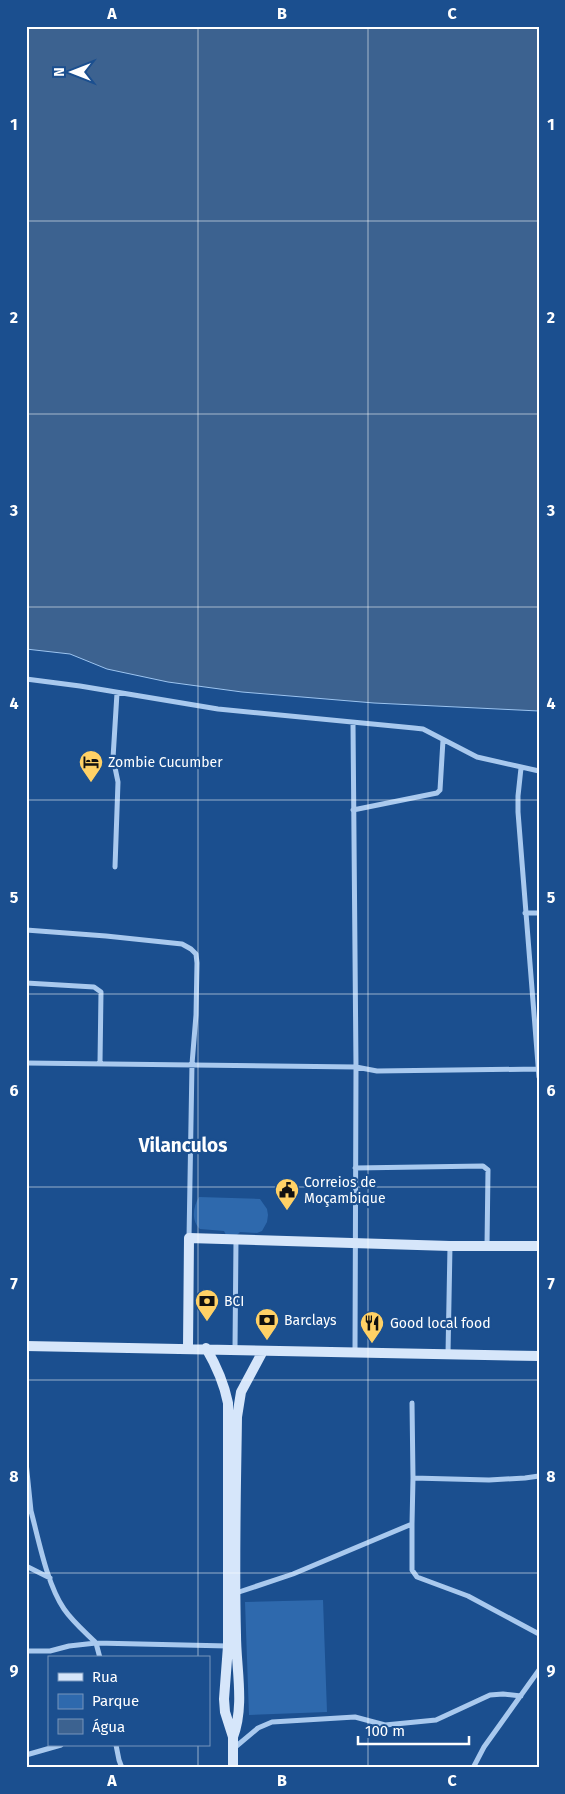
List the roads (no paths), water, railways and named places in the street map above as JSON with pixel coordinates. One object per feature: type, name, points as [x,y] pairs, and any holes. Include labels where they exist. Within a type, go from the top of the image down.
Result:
[{"type":"main road","points":[[188,1348],[189,1238],[450,1246],[539,1246]]},
{"type":"main road","points":[[26,1346],[206,1348],[539,1356]]},
{"type":"main road","points":[[206,1348],[214,1361],[225,1389],[228,1403],[228,1646],[225,1710],[233,1737],[233,1768]]},
{"type":"main road","points":[[233,1737],[239,1711],[236,1634],[236,1417],[241,1392],[263,1350]]},
{"type":"main road","points":[[225,1693],[239,1693]]},
{"type":"main road","points":[[225,1710],[239,1711]]},
{"type":"street","points":[[26,679],[218,709],[423,729],[477,757],[539,772]]},
{"type":"street","points":[[115,867],[118,782],[113,758],[117,693]]},
{"type":"street","points":[[353,723],[356,1068],[355,1352]]},
{"type":"street","points":[[353,810],[437,793],[440,790],[443,740]]},
{"type":"street","points":[[521,768],[518,812],[539,1077]]},
{"type":"street","points":[[525,913],[539,913]]},
{"type":"street","points":[[26,930],[182,944],[196,954],[196,1015],[192,1064],[189,1238]]},
{"type":"street","points":[[26,983],[94,988],[101,992],[100,1063]]},
{"type":"street","points":[[26,1063],[192,1064],[356,1068],[377,1071],[538,1069]]},
{"type":"street","points":[[355,1168],[486,1167],[488,1170],[487,1246]]},
{"type":"street","points":[[235,1349],[236,1240]]},
{"type":"street","points":[[448,1354],[450,1246]]},
{"type":"street","points":[[412,1403],[412,1570],[417,1577],[468,1596],[539,1634]]},
{"type":"street","points":[[26,1462],[29,1511],[50,1578],[62,1607],[96,1642],[100,1656]]},
{"type":"street","points":[[413,1478],[489,1480],[539,1476]]},
{"type":"street","points":[[236,1593],[286,1577],[412,1524]]},
{"type":"street","points":[[26,1566],[50,1578]]},
{"type":"street","points":[[26,1651],[50,1651],[96,1642],[228,1646]]},
{"type":"street","points":[[473,1768],[484,1747],[539,1670]]},
{"type":"street","points":[[233,1749],[258,1728],[272,1722],[355,1717],[385,1725],[428,1722],[490,1695],[521,1696]]},
{"type":"street","points":[[26,1755],[58,1746]]},
{"type":"street","points":[[116,1746],[122,1768]]},
{"type":"water","points":[[26,26],[539,26],[539,711],[374,703],[242,692],[168,682],[107,669],[70,654],[26,649]]},
{"type":"place","name":"Zombie Cucumber","points":[[91,783]]},
{"type":"place","name":"Correios de Moçambique","points":[[287,1211]]},
{"type":"place","name":"BCI","points":[[207,1322]]},
{"type":"place","name":"Barclays","points":[[267,1341]]},
{"type":"place","name":"Good local food","points":[[372,1344]]},
{"type":"district","name":"Vilanculos","points":[[183,1145]]}]
